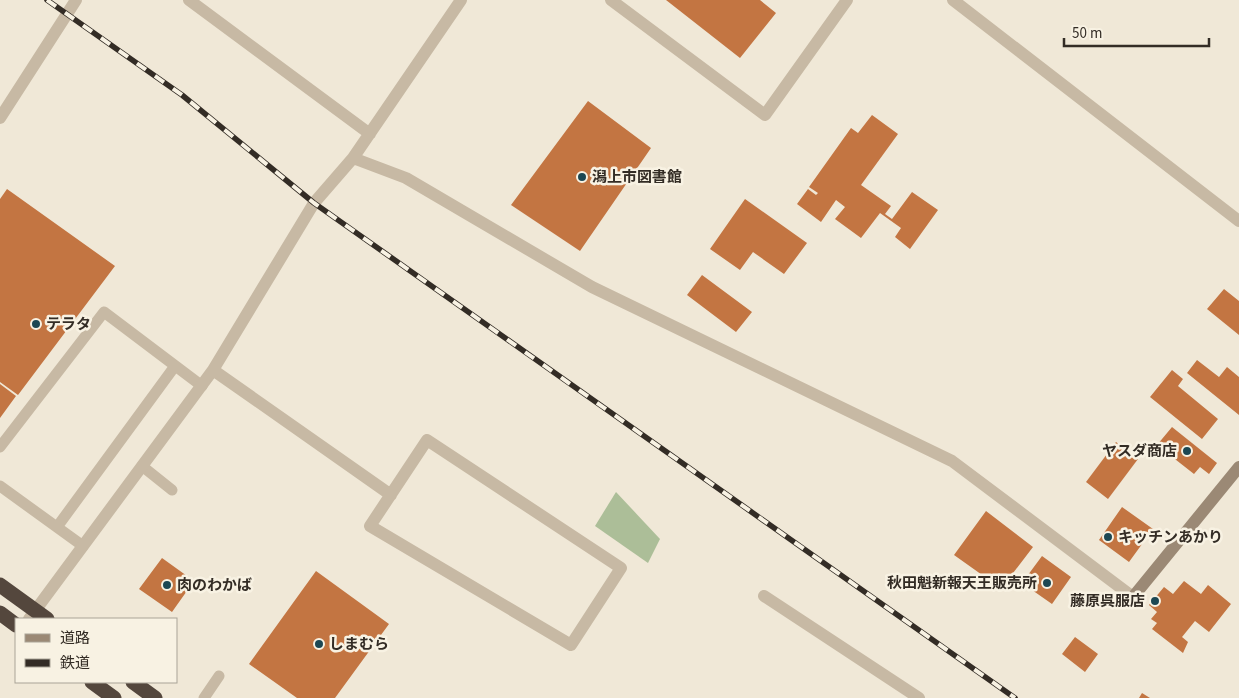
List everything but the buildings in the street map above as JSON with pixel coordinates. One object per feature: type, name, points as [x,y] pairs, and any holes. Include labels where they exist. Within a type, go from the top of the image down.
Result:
[{"type":"highway","points":[[0,585],[37,617]]},
{"type":"highway","points":[[0,614],[15,625]]},
{"type":"highway","points":[[93,683],[114,698]]},
{"type":"highway","points":[[134,683],[156,698]]},
{"type":"main road","points":[[1133,597],[1239,467]]},
{"type":"street","points":[[0,118],[76,0]]},
{"type":"street","points":[[189,0],[370,134]]},
{"type":"street","points":[[37,617],[83,546],[213,370],[314,203],[353,158],[461,0]]},
{"type":"street","points":[[611,0],[765,115],[847,0]]},
{"type":"street","points":[[953,0],[1239,221]]},
{"type":"street","points":[[353,158],[406,178],[592,288],[952,461],[1133,597]]},
{"type":"street","points":[[213,370],[390,495]]},
{"type":"street","points":[[427,440],[621,568],[571,646],[370,526],[390,495],[427,440]]},
{"type":"street","points":[[764,596],[919,698]]},
{"type":"lane","points":[[0,447],[104,312],[202,386]]},
{"type":"lane","points":[[57,527],[175,366]]},
{"type":"lane","points":[[142,466],[172,490]]},
{"type":"lane","points":[[0,486],[83,546]]},
{"type":"lane","points":[[204,698],[219,676]]},
{"type":"green space","points":[[616,492],[660,539],[648,563],[595,526]]},
{"type":"railway","points":[[47,0],[182,95],[314,203],[1015,698]]},
{"type":"place","name":"潟上市図書館","points":[[582,177]]},
{"type":"place","name":"テラタ","points":[[36,324]]},
{"type":"place","name":"ヤスダ商店","points":[[1187,451]]},
{"type":"place","name":"キッチンあかり","points":[[1108,537]]},
{"type":"place","name":"秋田魁新報天王販売所","points":[[1047,583]]},
{"type":"place","name":"肉のわかば","points":[[167,585]]},
{"type":"place","name":"藤原呉服店","points":[[1155,601]]},
{"type":"place","name":"しまむら","points":[[319,644]]}]
